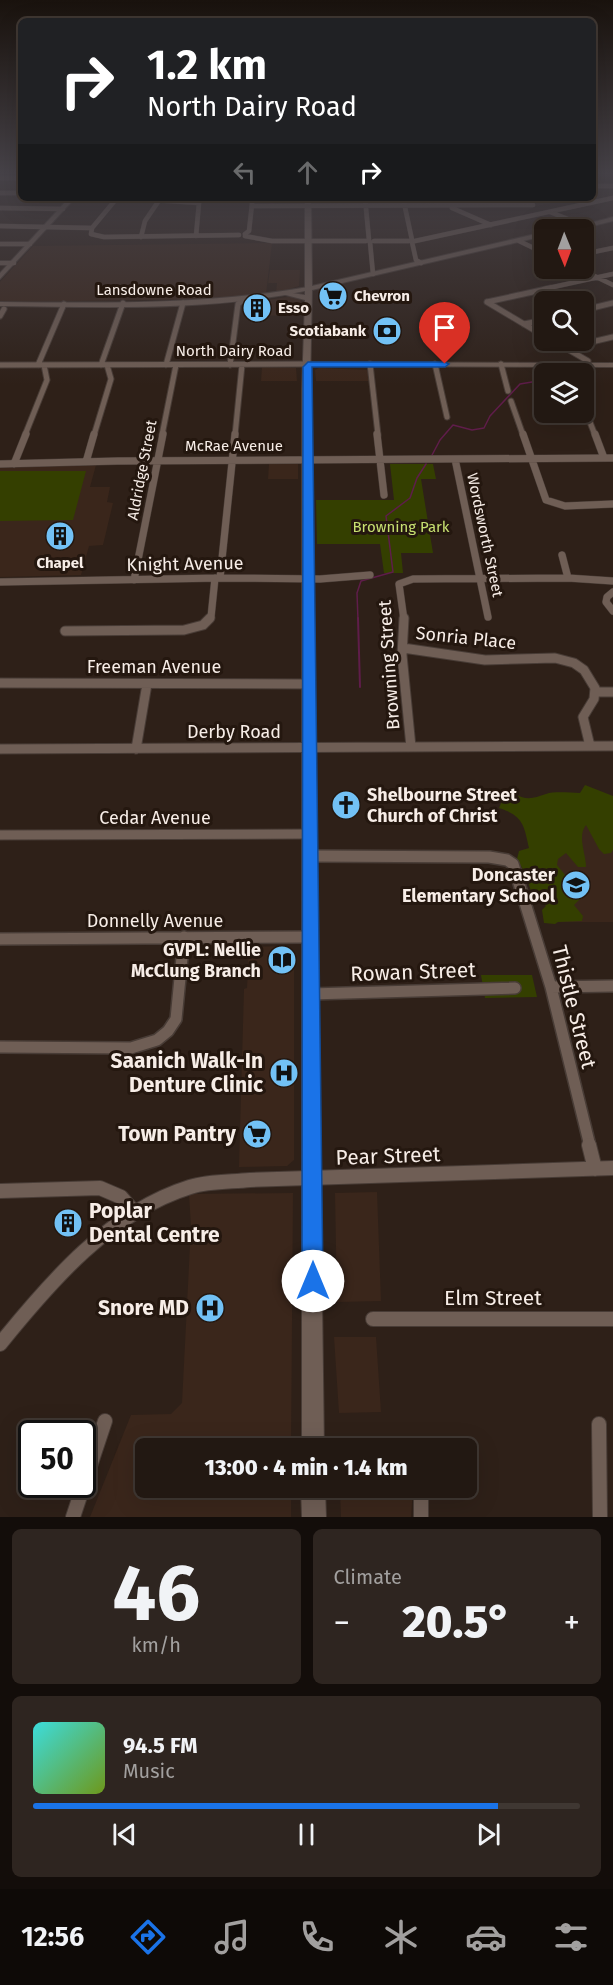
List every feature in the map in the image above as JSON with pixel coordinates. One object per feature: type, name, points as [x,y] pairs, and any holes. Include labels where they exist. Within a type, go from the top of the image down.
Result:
[{"type":"main road","points":[[0,277],[30,244]]},
{"type":"main road","points":[[308,244],[307,460],[313,1438]]},
{"type":"main road","points":[[286,294],[308,294],[373,274],[503,244]]},
{"type":"main road","points":[[314,1498],[314,1517]]},
{"type":"street","points":[[0,244],[30,244]]},
{"type":"street","points":[[370,244],[373,274]]},
{"type":"street","points":[[413,244],[416,260],[422,263]]},
{"type":"street","points":[[594,252],[613,248]]},
{"type":"street","points":[[0,263],[14,263]]},
{"type":"street","points":[[534,330],[487,302],[613,274]]},
{"type":"street","points":[[596,277],[613,285]]},
{"type":"street","name":"Lansdowne Road","points":[[2,306],[182,305],[240,302],[286,294]]},
{"type":"street","points":[[230,364],[240,302]]},
{"type":"street","points":[[594,308],[613,303]]},
{"type":"street","points":[[86,462],[111,379],[104,365],[122,305]]},
{"type":"street","points":[[166,365],[182,305]]},
{"type":"street","points":[[0,316],[2,306]]},
{"type":"street","points":[[14,464],[47,380],[41,365],[63,306]]},
{"type":"street","points":[[524,324],[534,322]]},
{"type":"street","points":[[594,341],[613,337]]},
{"type":"street","points":[[571,351],[588,361]]},
{"type":"street","name":"North Dairy Road","points":[[0,365],[242,364],[308,360],[334,364],[613,365]]},
{"type":"street","points":[[65,631],[184,630],[206,623],[212,614],[242,364]]},
{"type":"street","points":[[370,364],[384,495]]},
{"type":"street","points":[[435,364],[447,417]]},
{"type":"street","points":[[501,364],[508,391]]},
{"type":"street","name":"Aldridge Street","points":[[134,580],[176,365]]},
{"type":"street","points":[[511,401],[543,496],[550,503],[575,506],[613,504]]},
{"type":"street","points":[[591,423],[604,458]]},
{"type":"street","name":"McRae Avenue","points":[[0,464],[157,460],[613,458]]},
{"type":"street","name":"Wordsworth Street","points":[[454,459],[488,617]]},
{"type":"street","points":[[562,555],[568,578]]},
{"type":"street","name":"Knight Avenue","points":[[0,582],[218,578],[308,579],[370,575]]},
{"type":"street","points":[[480,579],[568,578],[613,581]]},
{"type":"street","name":"Browning Street","points":[[411,747],[403,648],[405,627],[399,584],[402,581],[413,579],[480,579]]},
{"type":"street","points":[[613,592],[607,597],[606,602],[613,611]]},
{"type":"street","name":"Sonria Place","points":[[403,648],[485,660],[565,660],[584,670],[595,692]]},
{"type":"street","name":"Freeman Avenue","points":[[0,683],[309,684]]},
{"type":"street","points":[[136,749],[147,684]]},
{"type":"street","points":[[590,746],[583,717],[585,711],[594,699],[595,692],[613,692]]},
{"type":"street","name":"Derby Road","points":[[0,749],[613,746]]},
{"type":"street","name":"Cedar Avenue","points":[[0,835],[310,834]]},
{"type":"street","name":"Thistle Street","points":[[310,856],[489,857],[507,860],[517,871],[550,987],[595,1169]]},
{"type":"street","points":[[0,1047],[131,1048],[145,1046],[157,1040],[168,1031],[176,1019],[184,937]]},
{"type":"street","name":"Donnelly Avenue","points":[[0,939],[311,937]]},
{"type":"street","points":[[550,987],[613,986]]},
{"type":"street","name":"Rowan Street","points":[[311,994],[515,988]]},
{"type":"street","name":"Pear Street","points":[[0,1344],[40,1296],[83,1252],[135,1213],[165,1197],[199,1185],[250,1180],[613,1168]]},
{"type":"street","points":[[0,1191],[100,1188],[121,1197],[135,1213]]},
{"type":"street","name":"Elm Street","points":[[374,1319],[613,1319]]},
{"type":"street","points":[[73,1517],[105,1421]]},
{"type":"street","points":[[599,1424],[600,1517]]},
{"type":"street","points":[[421,1498],[421,1517]]},
{"type":"shaded area","points":[[272,244],[266,294],[216,299],[0,302],[0,282],[33,246]]},
{"type":"shaded area","points":[[270,270],[300,270],[299,286],[276,293],[277,283],[268,283]]},
{"type":"shaded area","points":[[294,296],[301,298],[300,316],[243,315],[244,305],[247,303]]},
{"type":"shaded area","points":[[262,367],[296,368],[297,381],[261,381]]},
{"type":"shaded area","points":[[319,368],[369,370],[369,381],[316,381],[315,370]]},
{"type":"shaded area","points":[[269,464],[298,464],[298,479],[268,479]]},
{"type":"shaded area","points":[[96,465],[90,487],[110,487],[107,502],[113,503],[103,545],[89,546],[81,575],[0,577],[0,467]]},
{"type":"shaded area","name":"Doncaster Elementary School","points":[[613,799],[613,922],[550,922],[530,848]]},
{"type":"shaded area","points":[[288,946],[294,953],[294,1160],[287,1166],[239,1167],[244,989],[247,988],[249,947]]},
{"type":"shaded area","points":[[377,1192],[381,1301],[337,1302],[335,1193]]},
{"type":"shaded area","points":[[293,1193],[291,1438],[135,1438],[135,1498],[291,1498],[291,1517],[90,1517],[131,1415],[171,1414],[182,1403],[191,1226],[189,1194]]},
{"type":"shaded area","points":[[334,1337],[376,1337],[381,1412],[339,1413]]},
{"type":"shaded area","points":[[340,1498],[412,1498],[411,1517],[341,1517]]},
{"type":"green space","name":"Browning Park","points":[[390,464],[433,464],[436,479],[421,479],[433,553],[401,553],[403,573],[384,573],[380,544],[317,544],[316,500],[394,500]]},
{"type":"green space","points":[[0,471],[86,471],[73,520],[0,521]]},
{"type":"green space","name":"Doncaster Elementary School","points":[[585,785],[613,796],[613,850],[611,853],[604,854],[586,825],[583,829],[582,840],[586,867],[578,867],[566,853],[558,859],[557,865],[570,881],[584,889],[581,898],[574,905],[583,916],[582,921],[544,923],[542,910],[546,906],[541,900],[533,897],[525,873],[517,859],[519,851],[529,848],[524,827],[513,814],[499,808],[504,796],[515,794],[523,798],[530,798],[554,793],[580,793]]},
{"type":"green space","points":[[481,975],[532,975],[537,997],[485,998]]},
{"type":"waterway","points":[[431,457],[440,440],[453,425],[472,430],[484,428],[490,416],[520,384],[534,382]]},
{"type":"waterway","points":[[358,620],[357,593],[361,581],[393,572],[386,516],[410,498],[417,478],[426,464]]},
{"type":"waterway","points":[[358,618],[360,687]]},
{"type":"place","name":"Chevron","points":[[333,296]]},
{"type":"place","name":"Esso","points":[[257,308]]},
{"type":"place","name":"Scotiabank","points":[[387,331]]},
{"type":"place","name":"Chapel","points":[[60,536]]},
{"type":"place","name":"Shelbourne Street Church of Christ","points":[[346,805]]},
{"type":"place","name":"Doncaster Elementary School","points":[[576,885]]},
{"type":"place","name":"GVPL: Nellie McClung Branch","points":[[282,960]]},
{"type":"place","name":"Saanich Walk-In Denture Clinic","points":[[284,1073]]},
{"type":"place","name":"Town Pantry","points":[[257,1134]]},
{"type":"place","name":"Poplar Dental Centre","points":[[68,1223]]},
{"type":"place","name":"Snore MD","points":[[210,1308]]},
{"type":"route","points":[[313,1281],[307,367],[308,364],[445,364]]}]
